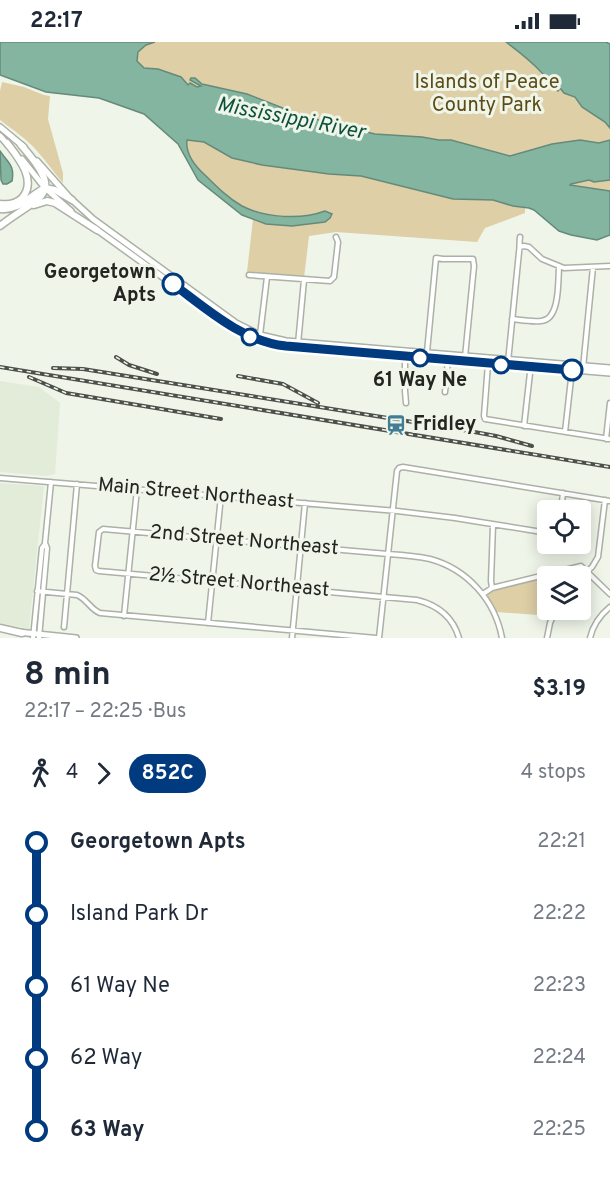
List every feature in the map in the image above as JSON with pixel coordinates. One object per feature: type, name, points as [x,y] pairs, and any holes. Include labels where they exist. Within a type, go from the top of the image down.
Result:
[{"type":"highway","points":[[0,206],[17,201],[24,194],[27,184],[25,170],[7,143]]},
{"type":"highway","points":[[0,226],[40,199],[45,188],[42,172],[21,144]]},
{"type":"highway","points":[[0,206],[9,209],[16,207],[45,188],[58,191],[72,200]]},
{"type":"highway","points":[[18,214],[40,203],[51,202],[58,204],[97,230]]},
{"type":"highway","points":[[0,629],[22,633]]},
{"type":"main road","points":[[0,127],[21,144],[72,200],[100,224],[244,328],[260,335],[298,345]]},
{"type":"main road","points":[[0,136],[45,188],[65,206],[242,333],[267,343],[405,354],[488,364],[508,362]]},
{"type":"main road","points":[[405,354],[427,353],[610,373]]},
{"type":"main road","points":[[531,364],[572,370],[610,368]]},
{"type":"main road","points":[[22,633],[76,638]]},
{"type":"street","points":[[249,275],[328,282],[334,277],[338,242],[336,237]]},
{"type":"street","points":[[508,362],[520,237]]},
{"type":"street","points":[[520,247],[529,247],[542,259],[559,267],[610,266]]},
{"type":"street","points":[[427,353],[436,258],[443,260],[473,259],[465,357]]},
{"type":"street","points":[[512,319],[541,321],[551,317],[555,309],[559,267]]},
{"type":"street","points":[[583,369],[593,267]]},
{"type":"street","points":[[260,335],[267,276]]},
{"type":"street","points":[[298,345],[304,280]]},
{"type":"street","points":[[405,354],[406,403]]},
{"type":"street","points":[[445,392],[448,360]]},
{"type":"street","points":[[488,364],[484,418],[487,420],[608,439],[610,403]]},
{"type":"street","points":[[524,426],[531,364]]},
{"type":"street","points":[[565,432],[572,370]]},
{"type":"street","points":[[37,591],[81,597],[96,612],[124,616],[377,638],[397,471],[403,467],[607,500],[598,557],[591,568]]},
{"type":"street","name":"Main Street Northeast","points":[[0,478],[393,511],[537,531]]},
{"type":"street","points":[[36,636],[37,591],[42,548],[45,543],[51,482]]},
{"type":"street","points":[[64,627],[77,484]]},
{"type":"street","points":[[124,616],[136,489]]},
{"type":"street","points":[[562,500],[563,493]]},
{"type":"street","points":[[208,624],[221,496]]},
{"type":"street","points":[[292,638],[305,503]]},
{"type":"street","points":[[492,588],[493,525]]},
{"type":"street","name":"2nd Street Northeast","points":[[96,570],[100,530],[429,559],[465,576],[483,594],[493,609],[502,638]]},
{"type":"street","points":[[36,636],[44,592],[47,548],[45,543]]},
{"type":"street","name":"2½ Street Northeast","points":[[96,570],[417,600],[437,608],[451,621],[459,638]]},
{"type":"street","points":[[591,575],[610,594]]},
{"type":"street","points":[[483,594],[492,588],[537,576]]},
{"type":"street","points":[[590,638],[595,622],[610,607]]},
{"type":"street","points":[[547,638],[551,620]]},
{"type":"shaded area","points":[[0,381],[39,387],[60,403],[55,474],[47,476],[0,472]]},
{"type":"shaded area","points":[[0,483],[44,486],[29,629],[0,623]]},
{"type":"green space","name":"Islands of Peace County Park","points":[[155,42],[506,42],[532,64],[554,89],[560,88],[564,93],[575,97],[582,107],[606,122],[610,128],[610,140],[599,143],[586,141],[552,144],[510,156],[451,140],[375,134],[293,112],[247,94],[199,83],[201,87],[188,85],[158,69],[144,68],[137,61],[138,52],[146,45]]},
{"type":"green space","points":[[2,82],[50,96],[48,119],[63,173],[63,183],[34,147],[0,120]]},
{"type":"green space","points":[[187,140],[204,142],[232,158],[262,165],[361,176],[453,199],[493,200],[525,208],[525,213],[485,228],[477,242],[336,232],[309,236],[304,278],[247,272],[253,219],[266,224],[292,226],[325,211],[294,217],[261,213],[242,206],[199,169],[189,155]]},
{"type":"green space","points":[[589,180],[594,182],[610,180],[610,191],[570,186]]},
{"type":"green space","points":[[537,578],[537,615],[496,612],[487,596],[494,589]]},
{"type":"water","name":"Mississippi River","points":[[0,42],[155,42],[146,45],[138,52],[137,61],[144,68],[158,69],[181,77],[188,85],[190,83],[197,87],[201,86],[190,80],[195,78],[202,84],[247,94],[332,124],[375,134],[451,140],[510,156],[552,144],[580,140],[599,143],[610,140],[610,180],[594,182],[589,180],[570,185],[610,191],[610,235],[597,240],[559,231],[529,208],[493,200],[453,199],[361,176],[262,165],[232,158],[204,142],[187,140],[189,155],[199,169],[242,206],[261,213],[294,217],[325,211],[332,214],[325,222],[292,226],[266,224],[242,215],[198,180],[178,144],[144,114],[99,98],[46,92],[0,75]]},
{"type":"water","points":[[506,42],[606,42],[610,44],[610,128],[605,122],[582,107],[575,97],[564,93],[560,88],[558,91],[555,89],[533,64]]},
{"type":"water","points":[[0,151],[13,171],[12,181],[7,184],[3,184],[1,180]]},
{"type":"railway","points":[[116,357],[129,365],[157,374]]},
{"type":"railway","points":[[0,367],[610,467]]},
{"type":"railway","points":[[53,368],[83,369],[469,431],[532,446]]},
{"type":"railway","points":[[238,376],[283,384],[318,403]]},
{"type":"railway","points":[[29,377],[66,393],[221,419]]},
{"type":"bus line","name":"852C","points":[[173,284],[233,328],[251,338],[271,344],[572,370]]},
{"type":"place","name":"Georgetown Apts","points":[[173,284]]},
{"type":"place","name":"61 Way Ne","points":[[420,358]]},
{"type":"place","name":"Fridley","points":[[396,425]]}]
